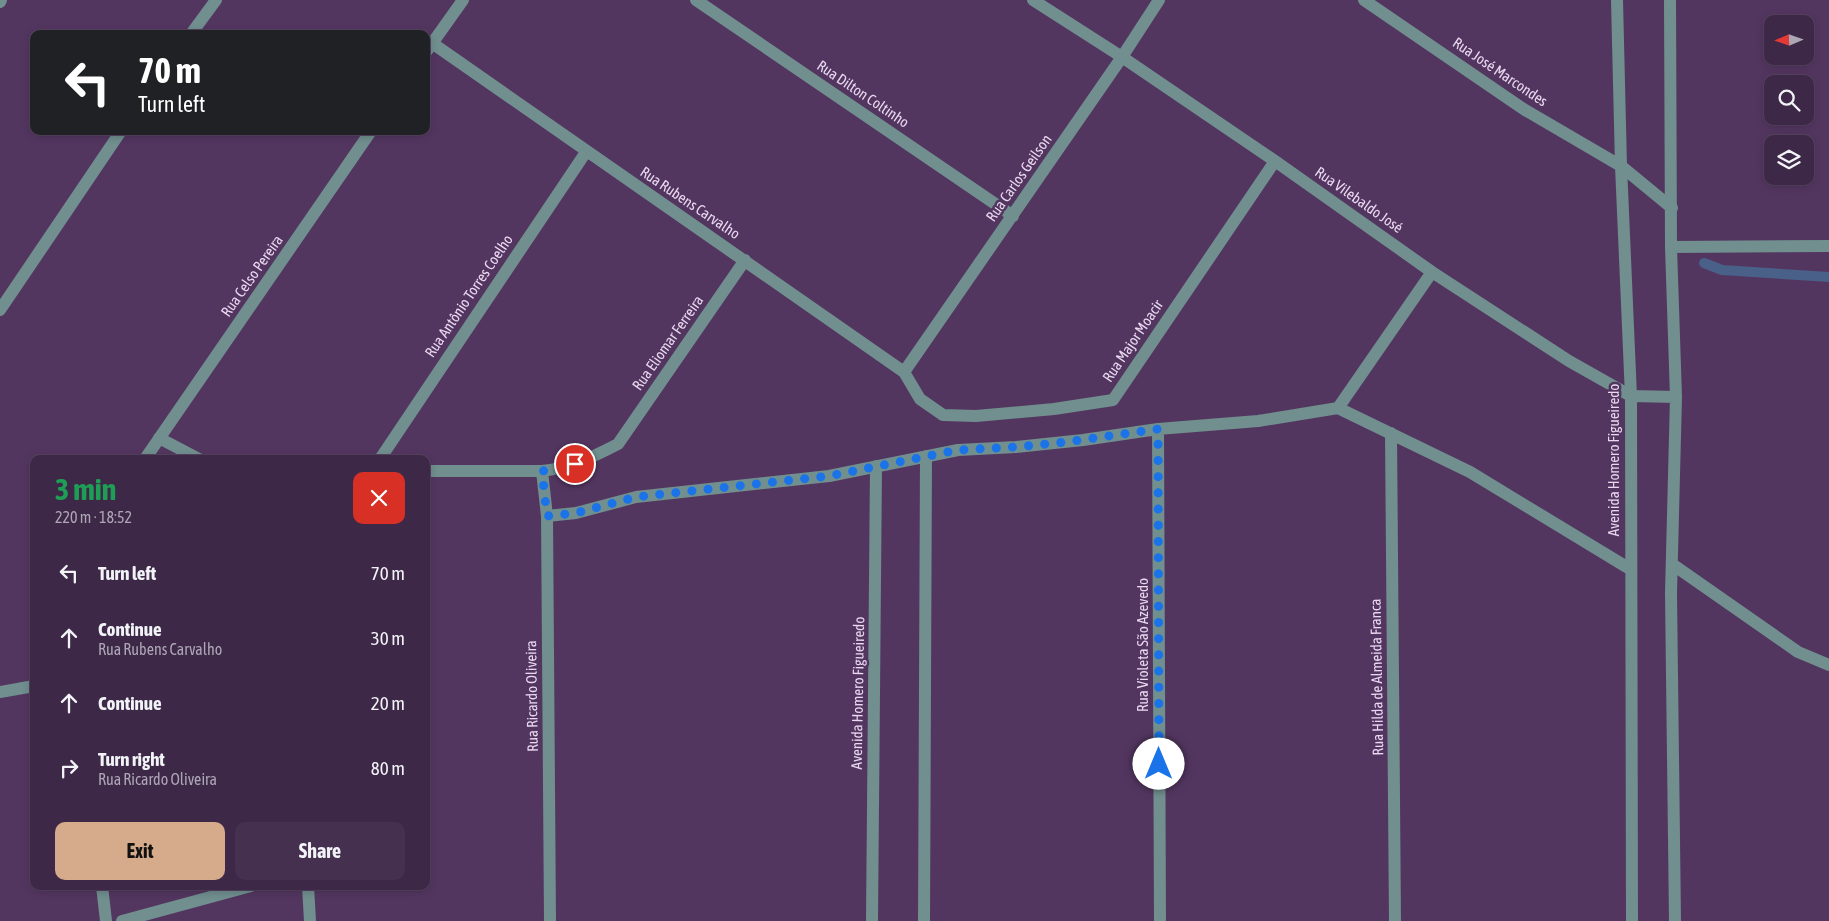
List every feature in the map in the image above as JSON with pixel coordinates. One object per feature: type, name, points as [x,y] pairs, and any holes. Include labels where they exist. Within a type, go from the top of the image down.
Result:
[{"type":"street","points":[[194,30],[216,0]]},
{"type":"street","points":[[430,47],[463,0]]},
{"type":"street","name":"Rua Dilton Coltinho","points":[[696,0],[1013,216]]},
{"type":"street","name":"Rua Vilebaldo José","points":[[1034,0],[1275,161],[1432,272],[1569,361],[1631,396],[1676,397]]},
{"type":"street","name":"Rua Carlos Geilson","points":[[904,372],[1122,57],[1159,0]]},
{"type":"street","name":"Rua José Marcondes","points":[[1364,0],[1525,110],[1621,166],[1672,208]]},
{"type":"street","name":"Avenida Homero Figueiredo","points":[[1616,0],[1631,396],[1632,921]]},
{"type":"street","points":[[1670,0],[1671,247],[1676,397],[1672,564],[1675,921]]},
{"type":"street","name":"Rua Rubens Carvalho","points":[[430,49],[745,260],[904,372],[920,399]]},
{"type":"street","points":[[0,310],[118,135]]},
{"type":"street","name":"Rua Celso Pereira","points":[[148,455],[368,135]]},
{"type":"street","name":"Rua Antônio Torres Coelho","points":[[383,455],[586,152]]},
{"type":"street","name":"Rua Major Moacir","points":[[920,399],[943,415],[976,416],[1054,409],[1113,400],[1275,161]]},
{"type":"street","points":[[1671,247],[1829,246]]},
{"type":"street","name":"Rua Eliomar Ferreira","points":[[542,471],[562,469],[579,463],[618,444],[745,260]]},
{"type":"street","points":[[1338,408],[1432,272]]},
{"type":"street","points":[[547,516],[576,513],[636,497],[829,476],[958,450],[1016,447],[1158,429],[1258,421],[1338,408],[1470,472],[1630,569]]},
{"type":"street","name":"Rua Violeta São Azevedo","points":[[1158,429],[1160,921]]},
{"type":"street","name":"Rua Hilda de Almeida Franca","points":[[1391,433],[1395,921]]},
{"type":"street","points":[[159,438],[191,455]]},
{"type":"street","points":[[924,921],[926,456]]},
{"type":"street","name":"Avenida Homero Figueiredo","points":[[872,921],[876,466]]},
{"type":"street","points":[[430,471],[542,471]]},
{"type":"street","name":"Rua Ricardo Oliveira","points":[[542,471],[547,516],[550,921]]},
{"type":"street","points":[[1672,564],[1798,652],[1829,665]]},
{"type":"street","points":[[0,692],[30,687]]},
{"type":"street","points":[[102,890],[106,921]]},
{"type":"street","points":[[122,921],[236,890]]},
{"type":"street","points":[[308,890],[310,921]]},
{"type":"waterway","points":[[1704,263],[1722,270],[1829,277]]},
{"type":"route","points":[[575,464],[562,469],[542,471],[547,516],[576,513],[636,497],[829,476],[958,450],[1066,442],[1158,429],[1159,764]]}]
